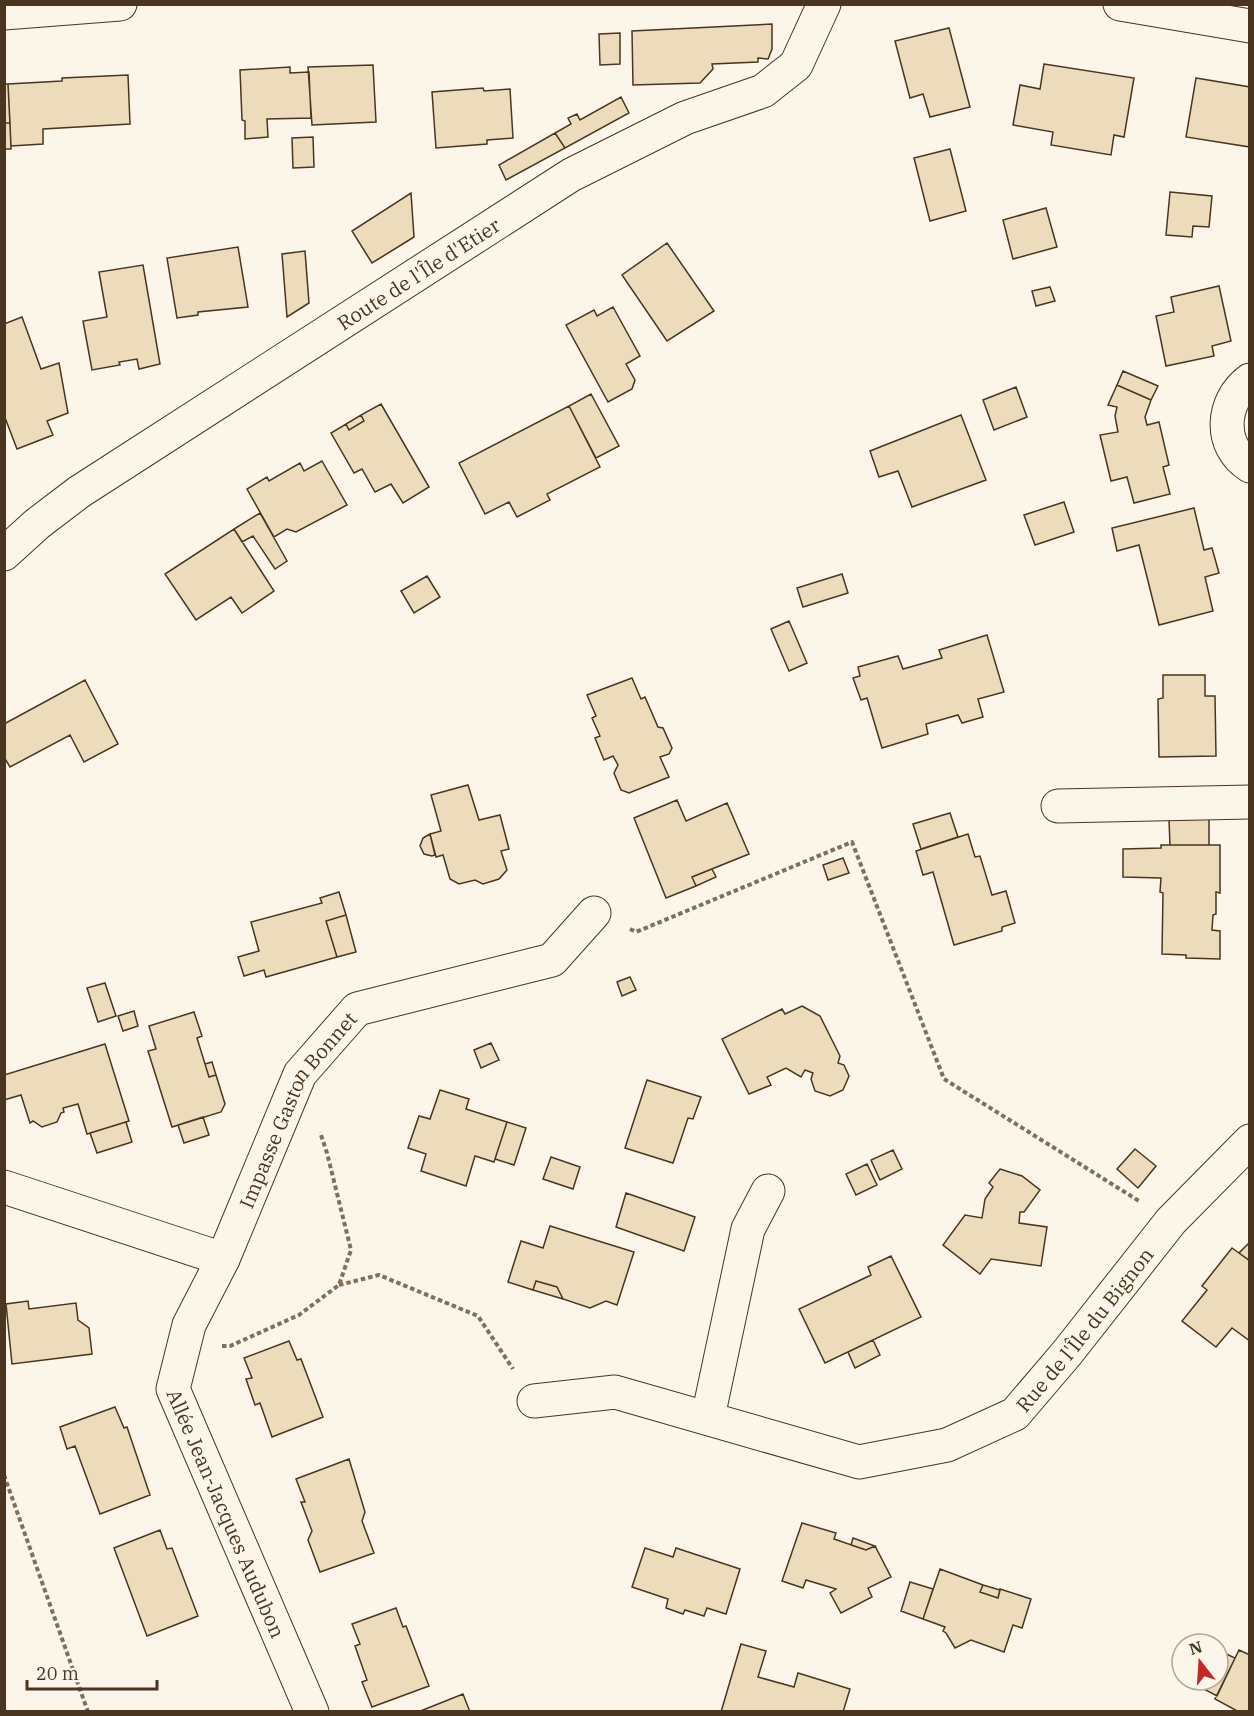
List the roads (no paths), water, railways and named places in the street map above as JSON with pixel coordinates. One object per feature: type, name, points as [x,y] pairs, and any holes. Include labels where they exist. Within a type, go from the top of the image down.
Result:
[{"type":"street","points":[[4,13],[120,4]]},
{"type":"street","name":"Route de l'Île d'Etier","points":[[4,554],[37,524],[79,492],[571,175],[685,118],[763,91],[796,65],[824,4]]},
{"type":"street","points":[[1120,4],[1250,26]]},
{"type":"street","points":[[1250,380],[1242,386],[1232,400],[1226,416],[1227,433],[1233,448],[1250,466]]},
{"type":"street","points":[[1058,806],[1250,802]]},
{"type":"street","name":"Impasse Gaston Bonnet","points":[[223,1259],[300,1074],[357,1009],[552,960],[594,912]]},
{"type":"street","name":"Rue de l'Île du Bignon","points":[[534,1401],[615,1392],[859,1462],[947,1445],[1015,1414],[1067,1353],[1171,1221],[1250,1141]]},
{"type":"street","points":[[4,1187],[223,1259]]},
{"type":"street","points":[[708,1417],[748,1229],[768,1191]]},
{"type":"street","name":"Allée Jean-Jacques Audubon","points":[[223,1259],[189,1325],[173,1389],[312,1712]]}]
